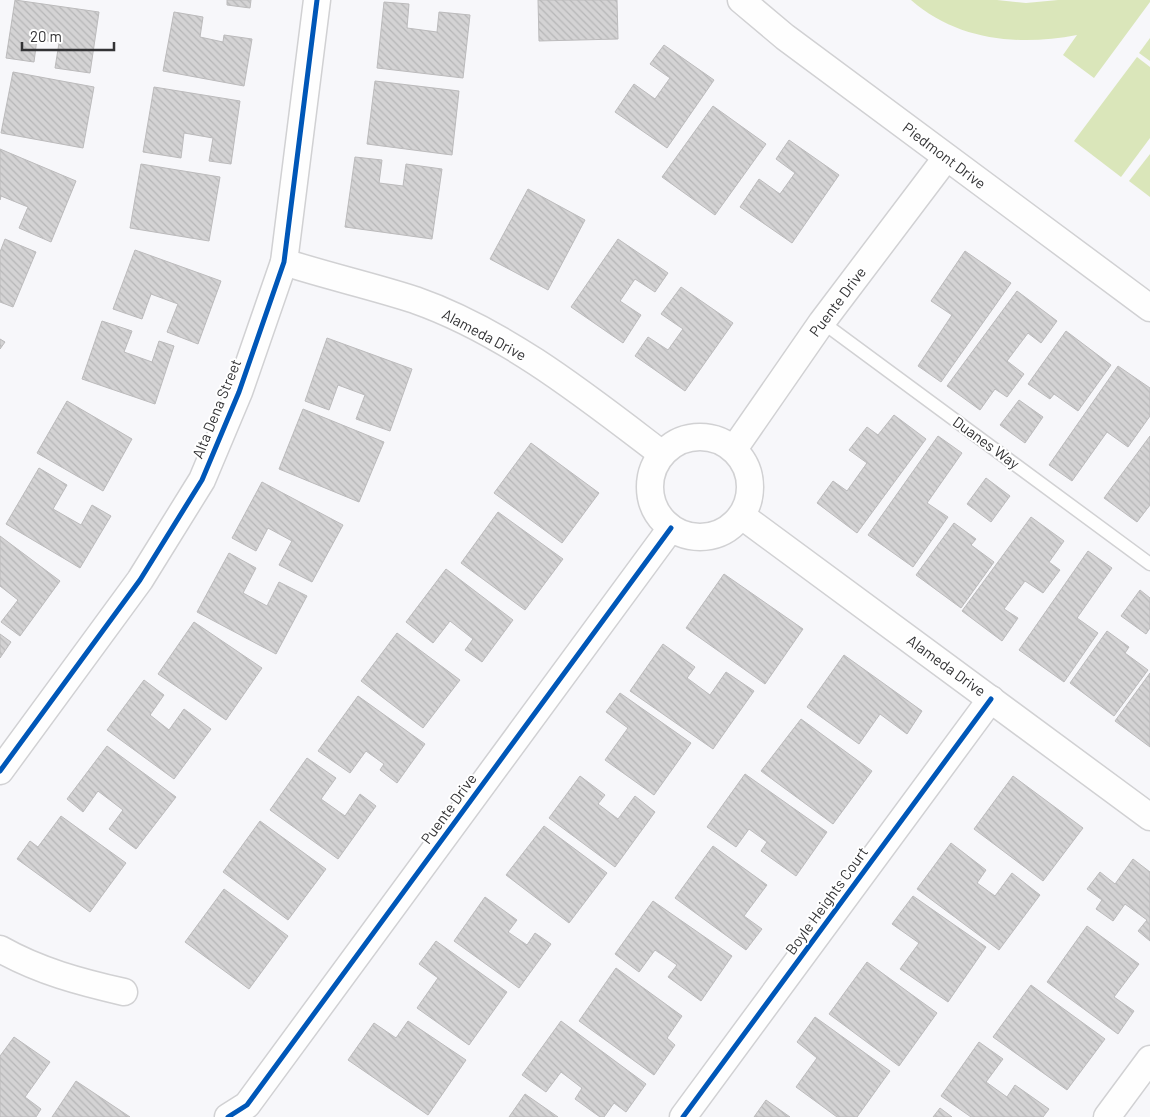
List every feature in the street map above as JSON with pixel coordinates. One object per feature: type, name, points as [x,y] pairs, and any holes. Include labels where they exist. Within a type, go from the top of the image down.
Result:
[{"type":"street","name":"Alta Dena Street","points":[[0,771],[140,580],[202,480],[239,392],[284,262],[317,0]]},
{"type":"street","name":"Piedmont Drive","points":[[741,0],[785,37],[1150,308]]},
{"type":"street","name":"Puente Drive","points":[[734,449],[822,322],[946,158]]},
{"type":"street","name":"Alameda Drive","points":[[284,262],[416,301],[472,326],[521,354],[577,390],[662,454]]},
{"type":"street","points":[[692,437],[714,438],[734,449],[748,470],[751,484],[748,504],[742,516],[731,527],[719,534],[704,538],[691,537],[671,528],[663,522],[654,507],[649,491],[652,471],[662,454],[680,440],[692,437]]},
{"type":"street","name":"Alameda Drive","points":[[742,516],[1150,817]]},
{"type":"street","name":"Puente Drive","points":[[240,1113],[671,528]]},
{"type":"street","name":"Boyle Heights Court","points":[[684,1117],[991,699]]},
{"type":"street","points":[[0,949],[25,963],[74,981],[124,992]]},
{"type":"street","points":[[1107,1117],[1150,1059]]},
{"type":"lane","name":"Duanes Way","points":[[822,322],[1150,564]]},
{"type":"green space","points":[[911,0],[997,0],[1026,3],[1058,0],[1150,0],[1150,2],[1094,78],[1063,55],[1077,35],[1033,40],[1011,40],[990,37],[969,32],[949,24],[929,14]]},
{"type":"green space","points":[[1150,38],[1150,61],[1139,53]]},
{"type":"green space","points":[[1137,57],[1150,67],[1150,138],[1121,177],[1074,141]]},
{"type":"green space","points":[[1150,154],[1150,197],[1129,181]]},
{"type":"building","points":[[15,0],[99,12],[90,73],[55,68],[59,43],[37,39],[34,62],[6,58]]},
{"type":"building","points":[[227,0],[251,0],[250,8],[227,5]]},
{"type":"building","points":[[538,0],[617,0],[618,39],[539,41]]},
{"type":"building","points":[[384,2],[409,4],[407,28],[437,32],[439,12],[470,15],[463,78],[377,68]]},
{"type":"building","points":[[174,12],[203,17],[200,37],[223,42],[224,35],[252,39],[244,86],[163,71]]},
{"type":"building","points":[[664,45],[714,80],[667,148],[615,112],[634,84],[655,99],[670,78],[650,64]]},
{"type":"building","points":[[13,72],[94,87],[83,148],[1,133]]},
{"type":"building","points":[[375,81],[459,91],[452,155],[367,144]]},
{"type":"building","points":[[154,87],[240,101],[231,164],[209,161],[213,138],[184,133],[181,158],[143,152]]},
{"type":"building","points":[[713,106],[766,144],[715,215],[662,177]]},
{"type":"building","points":[[789,140],[839,175],[792,243],[740,207],[759,179],[780,194],[795,173],[776,159]]},
{"type":"building","points":[[0,149],[76,181],[51,242],[19,228],[28,207],[1,196],[0,200]]},
{"type":"building","points":[[355,157],[382,160],[379,183],[403,186],[406,164],[442,169],[432,239],[345,227]]},
{"type":"building","points":[[141,164],[220,177],[209,241],[130,228]]},
{"type":"building","points":[[528,189],[585,220],[548,290],[490,259]]},
{"type":"building","points":[[5,239],[36,252],[13,307],[0,302],[0,252]]},
{"type":"building","points":[[618,239],[668,273],[655,292],[635,279],[620,301],[641,315],[623,343],[571,307]]},
{"type":"building","points":[[135,250],[221,281],[198,344],[167,332],[178,304],[151,294],[142,319],[113,309]]},
{"type":"building","points":[[965,251],[1011,283],[941,382],[918,366],[952,315],[931,301]]},
{"type":"building","points":[[681,287],[733,323],[685,391],[635,356],[648,337],[668,350],[683,329],[661,314]]},
{"type":"building","points":[[1017,291],[1057,321],[1041,343],[1028,333],[1007,361],[1024,374],[1007,397],[995,389],[980,410],[947,386]]},
{"type":"building","points":[[102,321],[132,331],[124,352],[152,362],[159,341],[174,346],[155,404],[82,379]]},
{"type":"building","points":[[1066,331],[1111,365],[1078,411],[1054,394],[1050,399],[1028,384]]},
{"type":"building","points":[[327,338],[412,369],[390,431],[356,419],[365,395],[338,385],[329,410],[305,401]]},
{"type":"building","points":[[0,339],[5,342],[0,349]]},
{"type":"building","points":[[1118,366],[1150,388],[1150,416],[1128,447],[1107,432],[1072,481],[1049,465]]},
{"type":"building","points":[[1019,400],[1043,417],[1025,443],[1000,425]]},
{"type":"building","points":[[67,401],[132,439],[103,491],[37,453]]},
{"type":"building","points":[[303,409],[384,442],[359,502],[279,469]]},
{"type":"building","points":[[894,415],[926,439],[857,533],[817,503],[833,481],[847,491],[867,463],[849,450],[867,427],[878,435]]},
{"type":"building","points":[[938,436],[962,453],[927,503],[948,517],[913,567],[868,535]]},
{"type":"building","points":[[1150,436],[1150,505],[1137,522],[1104,498]]},
{"type":"building","points":[[531,443],[599,493],[562,543],[494,493]]},
{"type":"building","points":[[39,468],[67,485],[53,509],[81,525],[92,505],[111,516],[80,568],[6,524]]},
{"type":"building","points":[[986,478],[1010,496],[991,522],[967,504]]},
{"type":"building","points":[[262,482],[343,525],[312,582],[279,565],[292,541],[268,528],[256,551],[232,538]]},
{"type":"building","points":[[498,512],[563,559],[525,610],[461,563]]},
{"type":"building","points":[[1031,517],[1064,541],[1049,562],[1060,570],[1043,593],[1025,581],[1004,609],[1018,618],[1002,641],[962,611]]},
{"type":"building","points":[[954,523],[976,539],[971,545],[994,562],[961,608],[916,575]]},
{"type":"building","points":[[0,536],[60,581],[20,636],[1,622],[18,600],[0,586]]},
{"type":"building","points":[[1088,551],[1112,568],[1077,618],[1098,633],[1064,682],[1019,650]]},
{"type":"building","points":[[229,553],[256,568],[243,593],[267,606],[279,582],[307,596],[276,654],[197,612]]},
{"type":"building","points":[[446,569],[513,620],[482,662],[465,650],[473,639],[450,621],[433,643],[406,622]]},
{"type":"building","points":[[724,574],[803,629],[765,684],[686,628]]},
{"type":"building","points":[[1140,590],[1150,598],[1150,628],[1146,634],[1121,616]]},
{"type":"building","points":[[194,622],[262,668],[226,720],[158,674]]},
{"type":"building","points":[[1107,631],[1129,647],[1125,653],[1148,670],[1114,716],[1070,683]]},
{"type":"building","points":[[397,633],[460,680],[423,728],[361,681]]},
{"type":"building","points":[[0,634],[11,642],[0,658]]},
{"type":"building","points":[[663,644],[695,667],[687,678],[710,695],[726,672],[754,691],[713,749],[630,691]]},
{"type":"building","points":[[844,655],[922,711],[907,734],[880,714],[859,744],[807,707]]},
{"type":"building","points":[[1150,673],[1150,747],[1115,721]]},
{"type":"building","points":[[144,680],[164,695],[150,715],[169,730],[184,709],[211,729],[174,779],[107,730]]},
{"type":"building","points":[[620,693],[691,743],[654,795],[605,760],[628,728],[606,712]]},
{"type":"building","points":[[358,696],[425,744],[397,783],[380,770],[384,764],[366,751],[350,773],[318,751]]},
{"type":"building","points":[[801,719],[872,771],[833,824],[761,771]]},
{"type":"building","points":[[107,746],[176,797],[136,849],[109,829],[123,810],[98,791],[83,812],[67,799]]},
{"type":"building","points":[[307,758],[336,778],[321,799],[345,816],[360,794],[376,806],[338,859],[270,810]]},
{"type":"building","points":[[745,774],[827,832],[796,876],[761,851],[767,842],[749,829],[736,847],[707,827]]},
{"type":"building","points":[[580,776],[605,795],[598,804],[618,819],[635,796],[655,812],[615,867],[549,818]]},
{"type":"building","points":[[1013,776],[1083,828],[1043,881],[974,829]]},
{"type":"building","points":[[61,816],[126,863],[90,912],[17,859],[30,841],[38,847]]},
{"type":"building","points":[[260,821],[326,869],[288,920],[223,872]]},
{"type":"building","points":[[544,826],[607,873],[569,923],[506,875]]},
{"type":"building","points":[[951,843],[986,870],[977,883],[995,896],[1012,873],[1040,895],[999,950],[917,889]]},
{"type":"building","points":[[713,846],[767,885],[744,916],[762,929],[746,950],[675,898]]},
{"type":"building","points":[[1133,859],[1150,872],[1150,941],[1138,931],[1147,920],[1125,904],[1113,921],[1096,909],[1102,900],[1087,889],[1100,872],[1115,884]]},
{"type":"building","points":[[224,889],[288,936],[249,989],[185,942]]},
{"type":"building","points":[[913,896],[986,947],[948,1002],[900,969],[919,943],[892,924]]},
{"type":"building","points":[[485,897],[517,920],[508,932],[527,945],[535,933],[551,944],[519,988],[454,941]]},
{"type":"building","points":[[653,901],[732,956],[701,1001],[668,977],[677,965],[655,950],[639,972],[615,954]]},
{"type":"building","points":[[1087,926],[1139,964],[1114,997],[1134,1011],[1118,1034],[1047,982]]},
{"type":"building","points":[[436,941],[507,992],[469,1045],[417,1008],[438,978],[419,964]]},
{"type":"building","points":[[867,962],[937,1013],[899,1066],[829,1014]]},
{"type":"building","points":[[616,968],[682,1016],[667,1038],[675,1045],[654,1075],[579,1021]]},
{"type":"building","points":[[1031,985],[1105,1039],[1067,1090],[993,1037]]},
{"type":"building","points":[[815,1017],[890,1071],[857,1117],[837,1117],[796,1087],[817,1058],[797,1042]]},
{"type":"building","points":[[408,1021],[466,1060],[428,1115],[348,1060],[374,1023],[396,1038]]},
{"type":"building","points":[[561,1021],[646,1084],[626,1112],[614,1103],[604,1117],[600,1117],[575,1099],[582,1088],[561,1072],[546,1092],[522,1075]]},
{"type":"building","points":[[14,1037],[50,1062],[25,1097],[41,1109],[36,1117],[0,1117],[0,1056]]},
{"type":"building","points":[[979,1042],[1003,1059],[986,1082],[1007,1097],[1015,1085],[1049,1109],[1043,1117],[971,1117],[941,1096]]},
{"type":"building","points":[[76,1081],[130,1117],[52,1117]]},
{"type":"building","points":[[525,1094],[558,1117],[509,1117]]},
{"type":"building","points":[[766,1100],[790,1117],[754,1117]]},
{"type":"building","points":[[940,1108],[952,1117],[933,1117]]},
{"type":"cycle path","points":[[0,771],[140,580],[202,480],[239,392],[284,262],[317,0]]},
{"type":"cycle path","points":[[228,1117],[247,1105],[671,528]]},
{"type":"cycle path","points":[[683,1117],[991,699]]}]
